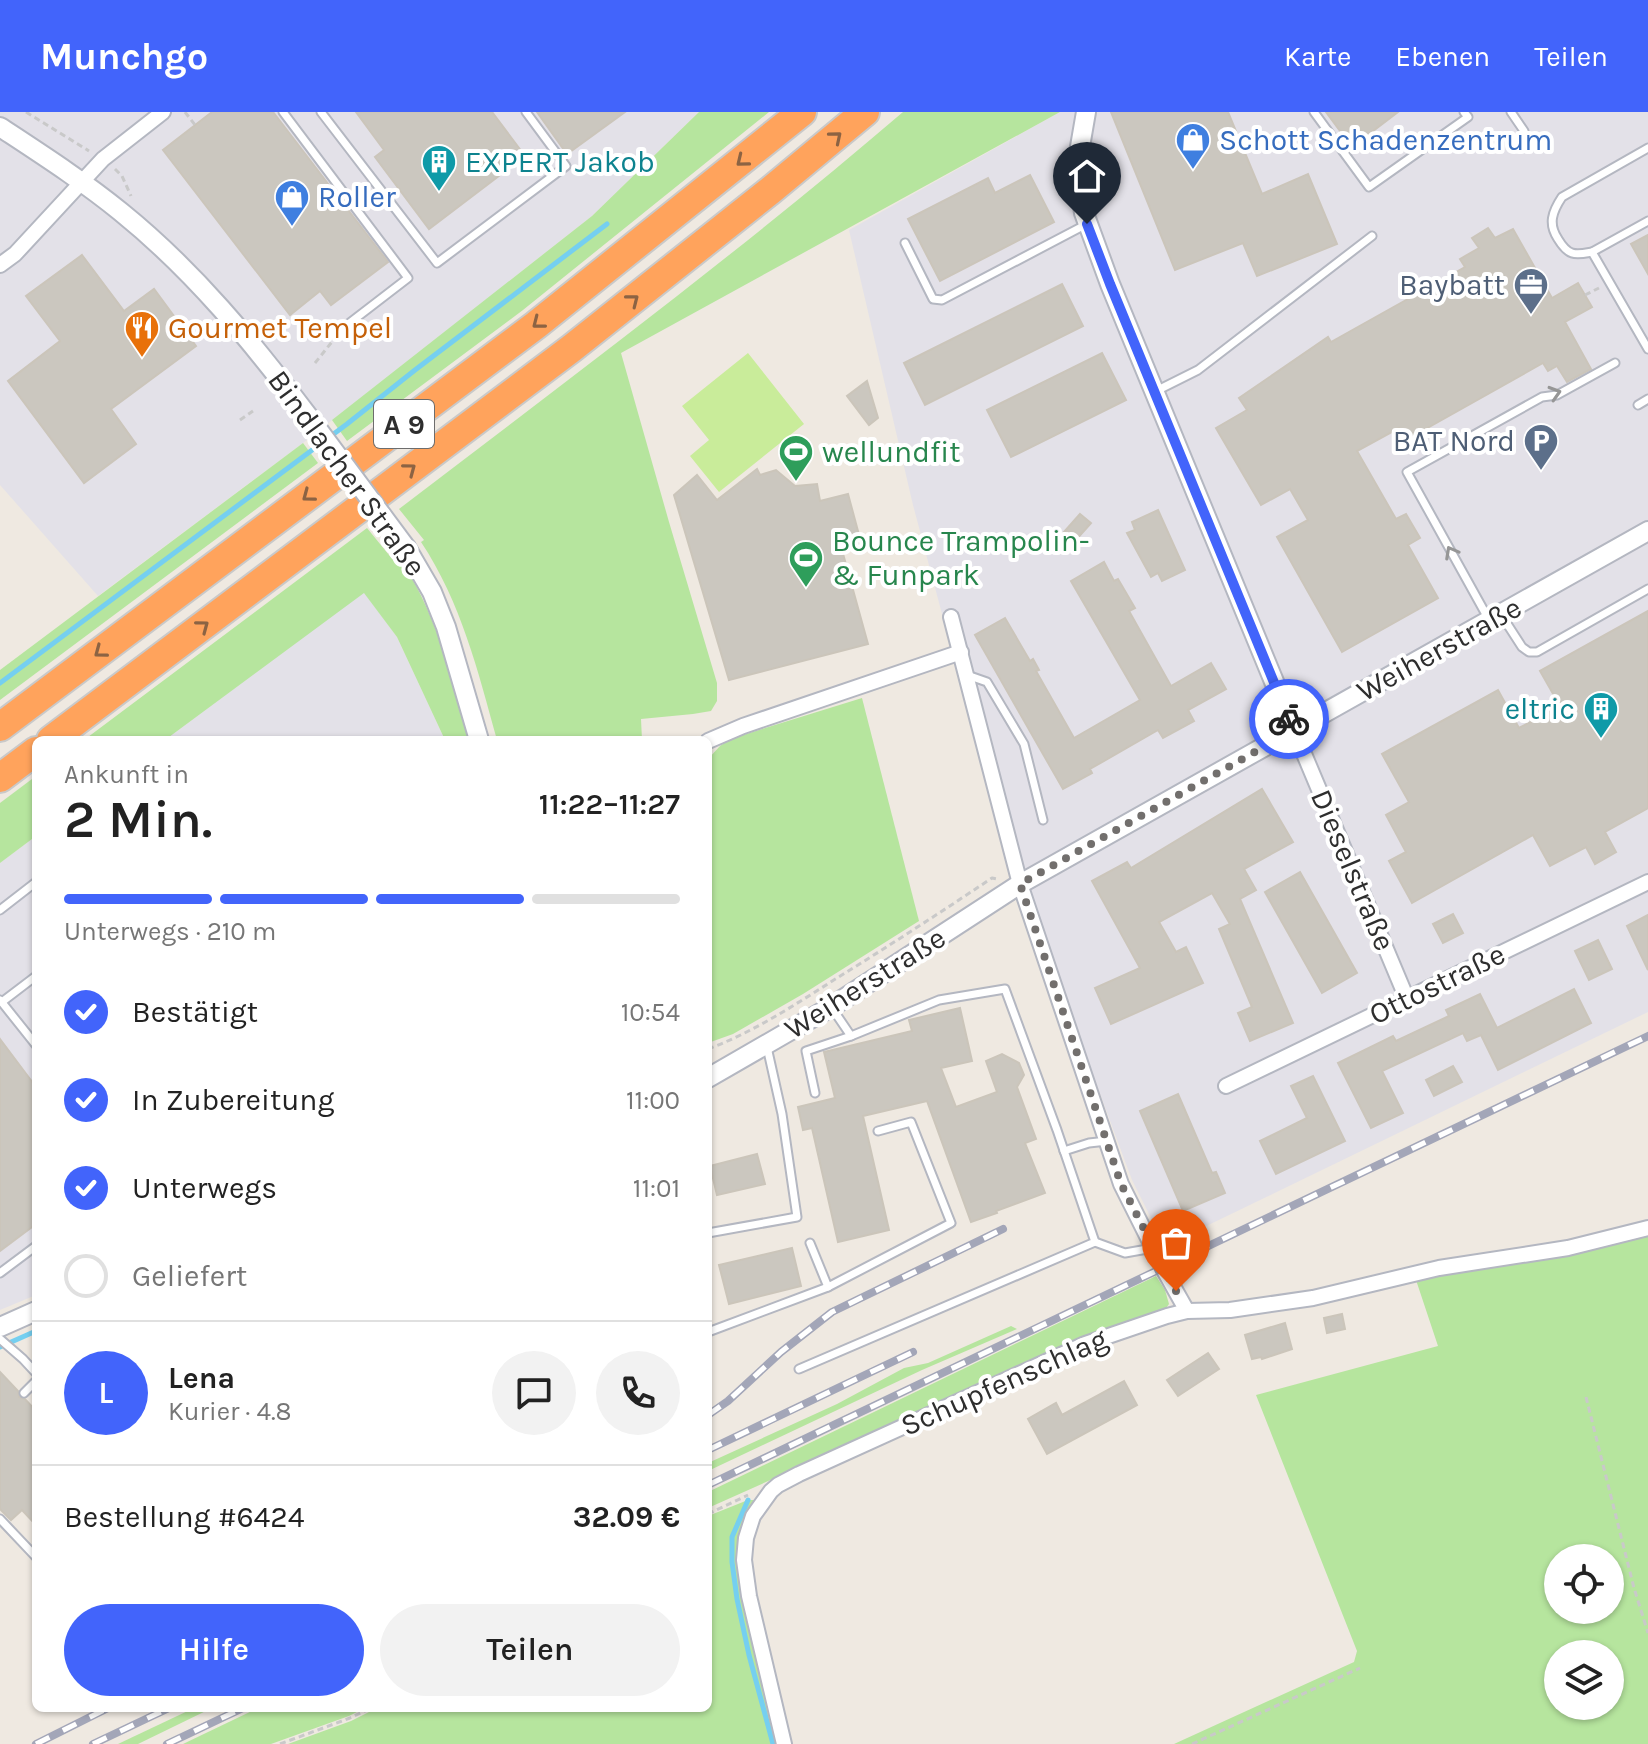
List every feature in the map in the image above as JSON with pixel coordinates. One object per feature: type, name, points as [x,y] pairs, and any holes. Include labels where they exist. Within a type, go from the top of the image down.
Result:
[{"type":"highway","name":"A 9","points":[[0,727],[536,325],[802,112]]},
{"type":"highway","name":"A 9","points":[[56,736],[572,348],[865,112]]},
{"type":"highway","points":[[0,778],[32,754]]},
{"type":"street","points":[[0,265],[15,254],[103,159],[163,112]]},
{"type":"street","name":"Dieselstraße","points":[[1086,112],[1077,164],[1087,224],[1407,999]]},
{"type":"street","name":"Bindlacher Straße","points":[[0,127],[81,181],[122,213],[210,295],[259,351],[407,549],[432,592],[446,627],[477,736]]},
{"type":"street","name":"Weiherstraße","points":[[712,1076],[831,1007],[1020,884],[1648,531]]},
{"type":"street","points":[[951,617],[1020,884],[1121,1184],[1187,1311]]},
{"type":"street","points":[[712,739],[961,652]]},
{"type":"street","name":"Ottostraße","points":[[1226,1086],[1648,882]]},
{"type":"street","points":[[712,1066],[761,1049]]},
{"type":"street","name":"Schupfenschlag","points":[[784,1744],[752,1611],[744,1560],[746,1538],[753,1516],[771,1491],[799,1474],[1085,1344],[1187,1311],[1230,1310],[1313,1298],[1439,1268],[1568,1248],[1648,1228]]},
{"type":"street","points":[[0,1327],[32,1313]]},
{"type":"lane","points":[[283,112],[339,192],[408,278],[343,328]]},
{"type":"lane","points":[[321,112],[437,263],[566,166],[526,112]]},
{"type":"lane","points":[[1314,112],[1369,187],[1468,117],[1464,112]]},
{"type":"lane","points":[[1511,112],[1524,131]]},
{"type":"lane","points":[[1648,148],[1562,197],[1555,208],[1552,229],[1563,247],[1572,253],[1592,252],[1648,221]]},
{"type":"lane","points":[[905,243],[933,299],[942,300],[1087,224]]},
{"type":"lane","points":[[1154,392],[1198,370],[1372,236]]},
{"type":"lane","points":[[1592,252],[1648,349]]},
{"type":"lane","points":[[1615,363],[1557,395],[1542,397],[1407,472],[1495,617],[1529,652],[1537,652],[1648,589]]},
{"type":"lane","points":[[1638,405],[1648,399]]},
{"type":"lane","points":[[967,675],[987,682],[1024,744],[1043,820]]},
{"type":"lane","points":[[0,910],[32,885]]},
{"type":"lane","points":[[32,979],[1,1001],[32,1040]]},
{"type":"lane","points":[[815,1093],[806,1051],[939,1000],[1005,989],[1095,1242]]},
{"type":"lane","points":[[831,1007],[851,1036]]},
{"type":"lane","points":[[712,1232],[797,1217],[782,1114],[761,1049]]},
{"type":"lane","points":[[712,1330],[828,1287],[951,1223],[911,1122],[878,1131]]},
{"type":"lane","points":[[1064,1151],[1107,1141]]},
{"type":"lane","points":[[799,1369],[1095,1242],[1125,1253],[1153,1248]]},
{"type":"lane","points":[[810,1243],[828,1287]]},
{"type":"lane","points":[[0,1273],[32,1249]]},
{"type":"lane","points":[[0,1339],[32,1369]]},
{"type":"lane","points":[[24,1393],[32,1385]]},
{"type":"lane","points":[[0,1519],[32,1553]]},
{"type":"path","points":[[26,112],[103,159]]},
{"type":"path","points":[[185,112],[195,125]]},
{"type":"path","points":[[1585,295],[1610,283]]},
{"type":"path","points":[[315,363],[343,328]]},
{"type":"path","points":[[240,420],[253,411]]},
{"type":"path","points":[[712,1048],[736,1039],[805,999],[992,878],[1020,884]]},
{"type":"path","points":[[1586,1397],[1648,1633]]},
{"type":"path","points":[[712,1512],[747,1495],[771,1491]]},
{"type":"path","points":[[1192,1744],[1360,1668]]},
{"type":"path","points":[[280,1744],[363,1712]]},
{"type":"shaded area","points":[[0,112],[699,112],[592,216],[303,443],[98,596],[0,485]]},
{"type":"shaded area","points":[[1060,112],[1648,112],[1648,1012],[1165,1246],[1132,1180],[1049,956],[1016,844],[954,659],[913,505],[849,230]]},
{"type":"shaded area","points":[[364,592],[397,637],[443,736],[170,736]]},
{"type":"shaded area","points":[[32,839],[32,1297],[0,1310],[0,863]]},
{"type":"green space","points":[[699,112],[769,112],[523,310],[347,441],[332,420],[592,216]]},
{"type":"green space","points":[[903,112],[1060,112],[621,353],[717,683],[717,701],[711,711],[641,719],[642,736],[496,736],[458,613],[421,542],[424,540],[399,509],[842,164]]},
{"type":"green space","points":[[748,353],[804,424],[719,492],[690,456],[709,440],[682,406]]},
{"type":"green space","points":[[303,443],[318,463],[0,700],[0,670]]},
{"type":"green space","points":[[367,528],[398,566],[403,564],[426,605],[443,649],[468,736],[443,736],[397,637],[364,593],[170,736],[89,736]]},
{"type":"green space","points":[[862,698],[919,921],[803,994],[733,1034],[712,1042],[712,755],[730,739]]},
{"type":"green space","points":[[32,779],[32,839],[0,863],[0,803]]},
{"type":"green space","points":[[1648,1228],[1648,1744],[1174,1744],[1354,1662],[1357,1651],[1256,1395],[1438,1346],[1414,1274]]},
{"type":"green space","points":[[1156,1276],[1165,1290],[1169,1304],[1164,1311],[949,1400],[712,1506],[712,1490]]},
{"type":"green space","points":[[1011,1326],[1017,1329],[922,1370],[712,1469],[712,1461],[837,1404],[904,1368],[928,1363]]},
{"type":"green space","points":[[754,1500],[748,1514],[743,1597],[778,1744],[288,1744],[369,1712],[712,1712],[712,1514]]},
{"type":"green space","points":[[186,1712],[204,1712],[138,1744],[118,1744]]},
{"type":"green space","points":[[250,1712],[357,1712],[271,1744],[183,1744]]},
{"type":"building","name":"Roller","points":[[212,112],[273,112],[388,262],[331,305],[320,291],[290,315],[163,150]]},
{"type":"building","name":"EXPERT Jakob","points":[[356,112],[492,112],[525,156],[429,229],[375,157],[384,150]]},
{"type":"building","points":[[537,112],[625,112],[567,154]]},
{"type":"building","name":"Schott Schadenzentrum","points":[[1111,112],[1228,112],[1262,194],[1308,174],[1337,244],[1257,276],[1243,243],[1175,270]]},
{"type":"building","points":[[1326,112],[1398,112],[1352,147]]},
{"type":"building","points":[[1030,175],[1054,222],[940,281],[908,219],[988,178],[995,193]]},
{"type":"building","points":[[1488,228],[1495,238],[1513,229],[1552,298],[1578,283],[1592,307],[1565,322],[1591,369],[1567,382],[1557,366],[1548,371],[1543,363],[1406,440],[1399,428],[1357,451],[1396,519],[1406,514],[1420,538],[1408,545],[1438,598],[1342,652],[1277,537],[1308,520],[1290,489],[1261,505],[1216,428],[1247,410],[1239,398],[1328,337],[1331,342],[1465,267],[1460,259],[1479,248],[1472,238]]},
{"type":"building","points":[[1648,235],[1648,274],[1631,244]]},
{"type":"building","points":[[82,255],[124,311],[154,289],[196,346],[111,409],[136,444],[84,483],[8,381],[60,341],[26,296]]},
{"type":"building","points":[[1062,284],[1083,326],[925,405],[904,363]]},
{"type":"building","points":[[1102,353],[1126,400],[1011,457],[987,410]]},
{"type":"building","points":[[867,381],[878,418],[869,425],[847,396]]},
{"type":"building","points":[[757,469],[760,475],[776,470],[795,486],[817,484],[820,501],[848,494],[862,546],[842,550],[868,644],[729,680],[674,495],[697,475],[717,500]]},
{"type":"building","points":[[1158,510],[1185,570],[1162,581],[1158,573],[1151,577],[1127,533],[1135,530],[1132,522]]},
{"type":"building","points":[[1080,514],[1091,523],[1066,551],[1056,541]]},
{"type":"building","points":[[1104,562],[1135,608],[1129,611],[1171,686],[1211,663],[1226,689],[1188,710],[1194,721],[1163,738],[1158,730],[1090,769],[1092,773],[1063,789],[975,635],[1005,618],[1030,661],[1033,659],[1039,670],[1036,671],[1074,738],[1140,700],[1071,581]]},
{"type":"building","points":[[1648,611],[1648,808],[1605,832],[1616,852],[1595,864],[1586,847],[1550,866],[1533,835],[1412,903],[1389,861],[1406,852],[1386,815],[1409,802],[1382,754],[1498,690],[1519,728],[1540,717],[1560,706],[1540,671]]},
{"type":"building","points":[[1262,789],[1293,842],[1244,869],[1256,890],[1240,899],[1293,1023],[1250,1041],[1238,1013],[1252,1007],[1219,929],[1230,924],[1212,893],[1159,922],[1176,952],[1186,947],[1203,983],[1111,1024],[1095,988],[1140,968],[1092,881],[1127,862],[1131,868]]},
{"type":"building","points":[[1300,872],[1357,973],[1322,993],[1265,892]]},
{"type":"building","points":[[1453,914],[1463,933],[1443,943],[1433,924]]},
{"type":"building","points":[[1648,915],[1648,970],[1627,926]]},
{"type":"building","points":[[1598,940],[1612,969],[1589,980],[1575,951]]},
{"type":"building","points":[[1574,989],[1591,1023],[1498,1070],[1481,1035],[1467,1041],[1463,1033],[1382,1071],[1403,1113],[1371,1128],[1338,1063],[1393,1036],[1396,1041],[1449,1016],[1446,1010],[1480,994],[1497,1028]]},
{"type":"building","points":[[960,1008],[972,1061],[941,1068],[956,1107],[997,1092],[986,1061],[1002,1054],[1019,1063],[1024,1075],[1017,1087],[1036,1139],[1025,1143],[1045,1193],[971,1222],[927,1101],[863,1116],[889,1230],[838,1242],[812,1128],[803,1130],[798,1107],[835,1098],[824,1052],[912,1031],[909,1020]]},
{"type":"building","points":[[0,1039],[32,1082],[32,1227],[0,1251]]},
{"type":"building","points":[[1453,1066],[1462,1082],[1434,1096],[1426,1080]]},
{"type":"building","points":[[1313,1076],[1345,1141],[1276,1174],[1260,1141],[1307,1118],[1291,1086]]},
{"type":"building","points":[[1178,1094],[1212,1173],[1216,1172],[1225,1193],[1183,1211],[1140,1111]]},
{"type":"building","points":[[757,1154],[765,1184],[717,1195],[712,1165]]},
{"type":"building","points":[[792,1248],[801,1286],[729,1304],[719,1265]]},
{"type":"building","points":[[1342,1314],[1345,1329],[1327,1333],[1324,1318]]},
{"type":"building","points":[[1285,1323],[1292,1349],[1262,1359],[1252,1359],[1245,1335]]},
{"type":"building","points":[[1208,1353],[1219,1369],[1178,1396],[1167,1380]]},
{"type":"building","points":[[0,1372],[18,1391],[19,1397],[32,1407],[32,1521],[22,1510],[11,1520],[0,1509]]},
{"type":"building","points":[[1124,1381],[1137,1405],[1047,1454],[1028,1419],[1056,1403],[1062,1415]]},
{"type":"waterway","points":[[0,683],[347,424],[607,224]]},
{"type":"waterway","points":[[0,1347],[32,1333]]},
{"type":"waterway","points":[[748,1500],[732,1537],[732,1562],[749,1655],[773,1744]]},
{"type":"railway","points":[[712,1483],[1648,1036]]},
{"type":"railway","points":[[712,1412],[832,1312],[1003,1229]]},
{"type":"railway","points":[[712,1448],[913,1352]]},
{"type":"railway","points":[[36,1744],[100,1712]]},
{"type":"railway","points":[[93,1744],[161,1712]]},
{"type":"railway","points":[[167,1744],[235,1712]]},
{"type":"way so far","points":[[1176,1291],[1121,1184],[1020,884],[1294,730],[1289,719]]},
{"type":"place","name":"Schott Schadenzentrum","points":[[1193,171]]},
{"type":"place","name":"EXPERT Jakob","points":[[439,193]]},
{"type":"place","name":"Roller","points":[[292,228]]},
{"type":"place","name":"Baybatt","points":[[1531,316]]},
{"type":"place","name":"Gourmet Tempel","points":[[142,359]]},
{"type":"place","name":"BAT Nord","points":[[1541,472]]},
{"type":"place","name":"wellundfit","points":[[796,483]]},
{"type":"place","name":"Bounce Trampolin- & Funpark","points":[[806,589]]},
{"type":"place","name":"eltric","points":[[1601,740]]},
{"type":"route","points":[[1087,224],[1289,719]]}]
